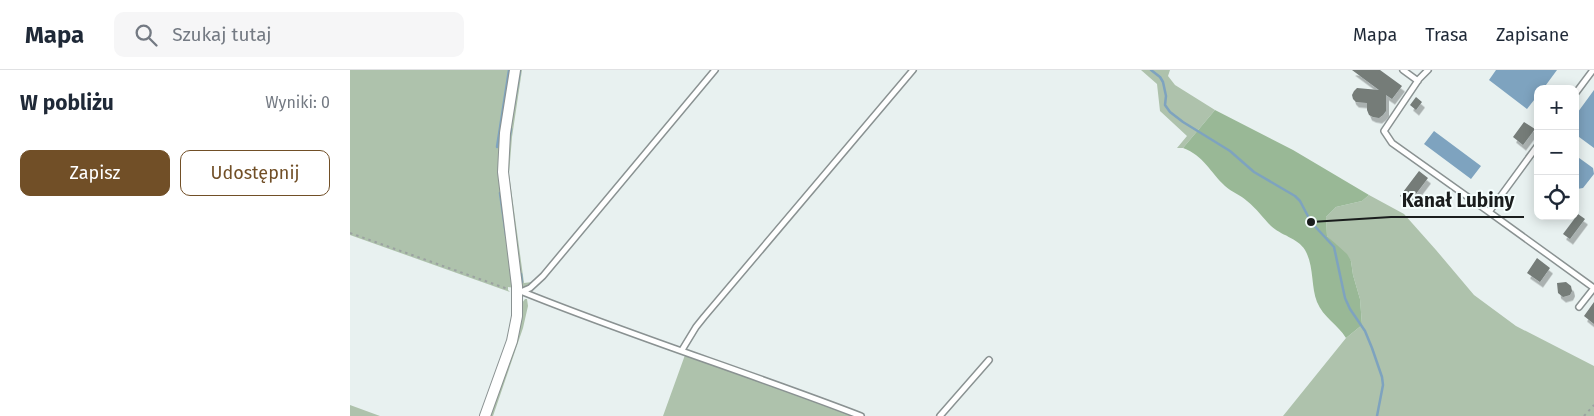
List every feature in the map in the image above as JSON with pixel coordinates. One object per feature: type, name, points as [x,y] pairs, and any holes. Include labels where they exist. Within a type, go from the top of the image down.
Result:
[{"type":"street","points":[[485,416],[514,332],[517,316],[519,291],[502,172],[505,133],[515,70]]},
{"type":"lane","points":[[519,291],[530,288],[543,276],[715,70]]},
{"type":"lane","points":[[682,350],[696,327],[913,70]]},
{"type":"lane","points":[[1403,70],[1418,81]]},
{"type":"lane","points":[[1428,70],[1418,81],[1384,131],[1392,143],[1594,288],[1579,307]]},
{"type":"lane","points":[[1579,89],[1593,70]]},
{"type":"lane","points":[[1489,212],[1534,150]]},
{"type":"lane","points":[[519,291],[861,416]]},
{"type":"lane","points":[[940,416],[990,360]]},
{"type":"path","points":[[350,233],[519,291]]},
{"type":"path","points":[[1584,416],[1594,405]]},
{"type":"green space","points":[[350,70],[513,70],[504,125],[515,288],[508,287],[510,292],[350,235]]},
{"type":"green space","points":[[517,70],[522,70],[512,137],[509,174],[524,283],[532,282],[526,288],[521,286],[505,178]]},
{"type":"green space","points":[[1141,70],[1170,70],[1168,76],[1175,85],[1215,110],[1183,148],[1177,148],[1187,136],[1160,111],[1157,84]]},
{"type":"green space","points":[[1215,110],[1293,150],[1369,195],[1362,201],[1336,207],[1326,217],[1327,236],[1347,254],[1351,261],[1360,299],[1362,325],[1346,338],[1323,312],[1317,302],[1310,262],[1302,246],[1271,226],[1251,204],[1225,186],[1202,160],[1183,148]]},
{"type":"green space","points":[[1369,195],[1404,214],[1474,295],[1516,326],[1594,366],[1594,416],[1283,416],[1346,338],[1362,325],[1360,299],[1351,261],[1327,236],[1326,217],[1336,207],[1362,201]]},
{"type":"green space","points":[[527,299],[528,306],[523,328],[493,416],[482,416],[522,303]]},
{"type":"green space","points":[[685,355],[854,416],[663,416]]},
{"type":"green space","points":[[350,405],[380,416],[350,416]]},
{"type":"water","points":[[1496,70],[1557,70],[1546,85],[1534,85],[1534,100],[1527,109],[1489,80]]},
{"type":"water","points":[[1594,90],[1594,148],[1579,137],[1579,111]]},
{"type":"water","points":[[1434,131],[1481,166],[1471,179],[1424,144]]},
{"type":"water","points":[[1579,158],[1593,168],[1594,174],[1583,188],[1579,189]]},
{"type":"building","points":[[1352,70],[1380,70],[1402,86],[1392,99],[1386,95],[1386,111],[1379,118],[1369,115],[1367,103],[1356,102],[1352,95],[1357,88],[1379,90]]},
{"type":"building","points":[[1416,97],[1422,102],[1416,110],[1410,105]]},
{"type":"building","points":[[1524,122],[1534,128],[1523,145],[1513,137]]},
{"type":"building","points":[[1419,171],[1428,178],[1409,203],[1400,196]]},
{"type":"building","points":[[1579,215],[1585,219],[1570,239],[1563,234],[1574,220],[1579,220]]},
{"type":"building","points":[[1537,258],[1550,268],[1540,282],[1527,273]]},
{"type":"building","points":[[1566,282],[1571,286],[1572,291],[1570,295],[1563,297],[1558,293],[1557,283]]},
{"type":"building","points":[[1594,302],[1594,324],[1584,316]]},
{"type":"waterway","points":[[497,147],[509,70]]},
{"type":"waterway","points":[[514,105],[520,70]]},
{"type":"waterway","points":[[1151,70],[1163,82],[1166,96],[1165,105],[1170,112],[1230,151],[1254,172],[1295,196],[1300,201],[1311,222],[1334,247],[1345,298],[1365,331],[1382,377],[1383,385],[1377,416]]},
{"type":"waterway","points":[[509,141],[511,129]]},
{"type":"waterway","points":[[500,193],[506,235]]},
{"type":"waterway","points":[[521,274],[522,282]]},
{"type":"place","name":"Kanał Lubiny","points":[[1311,222]]}]
